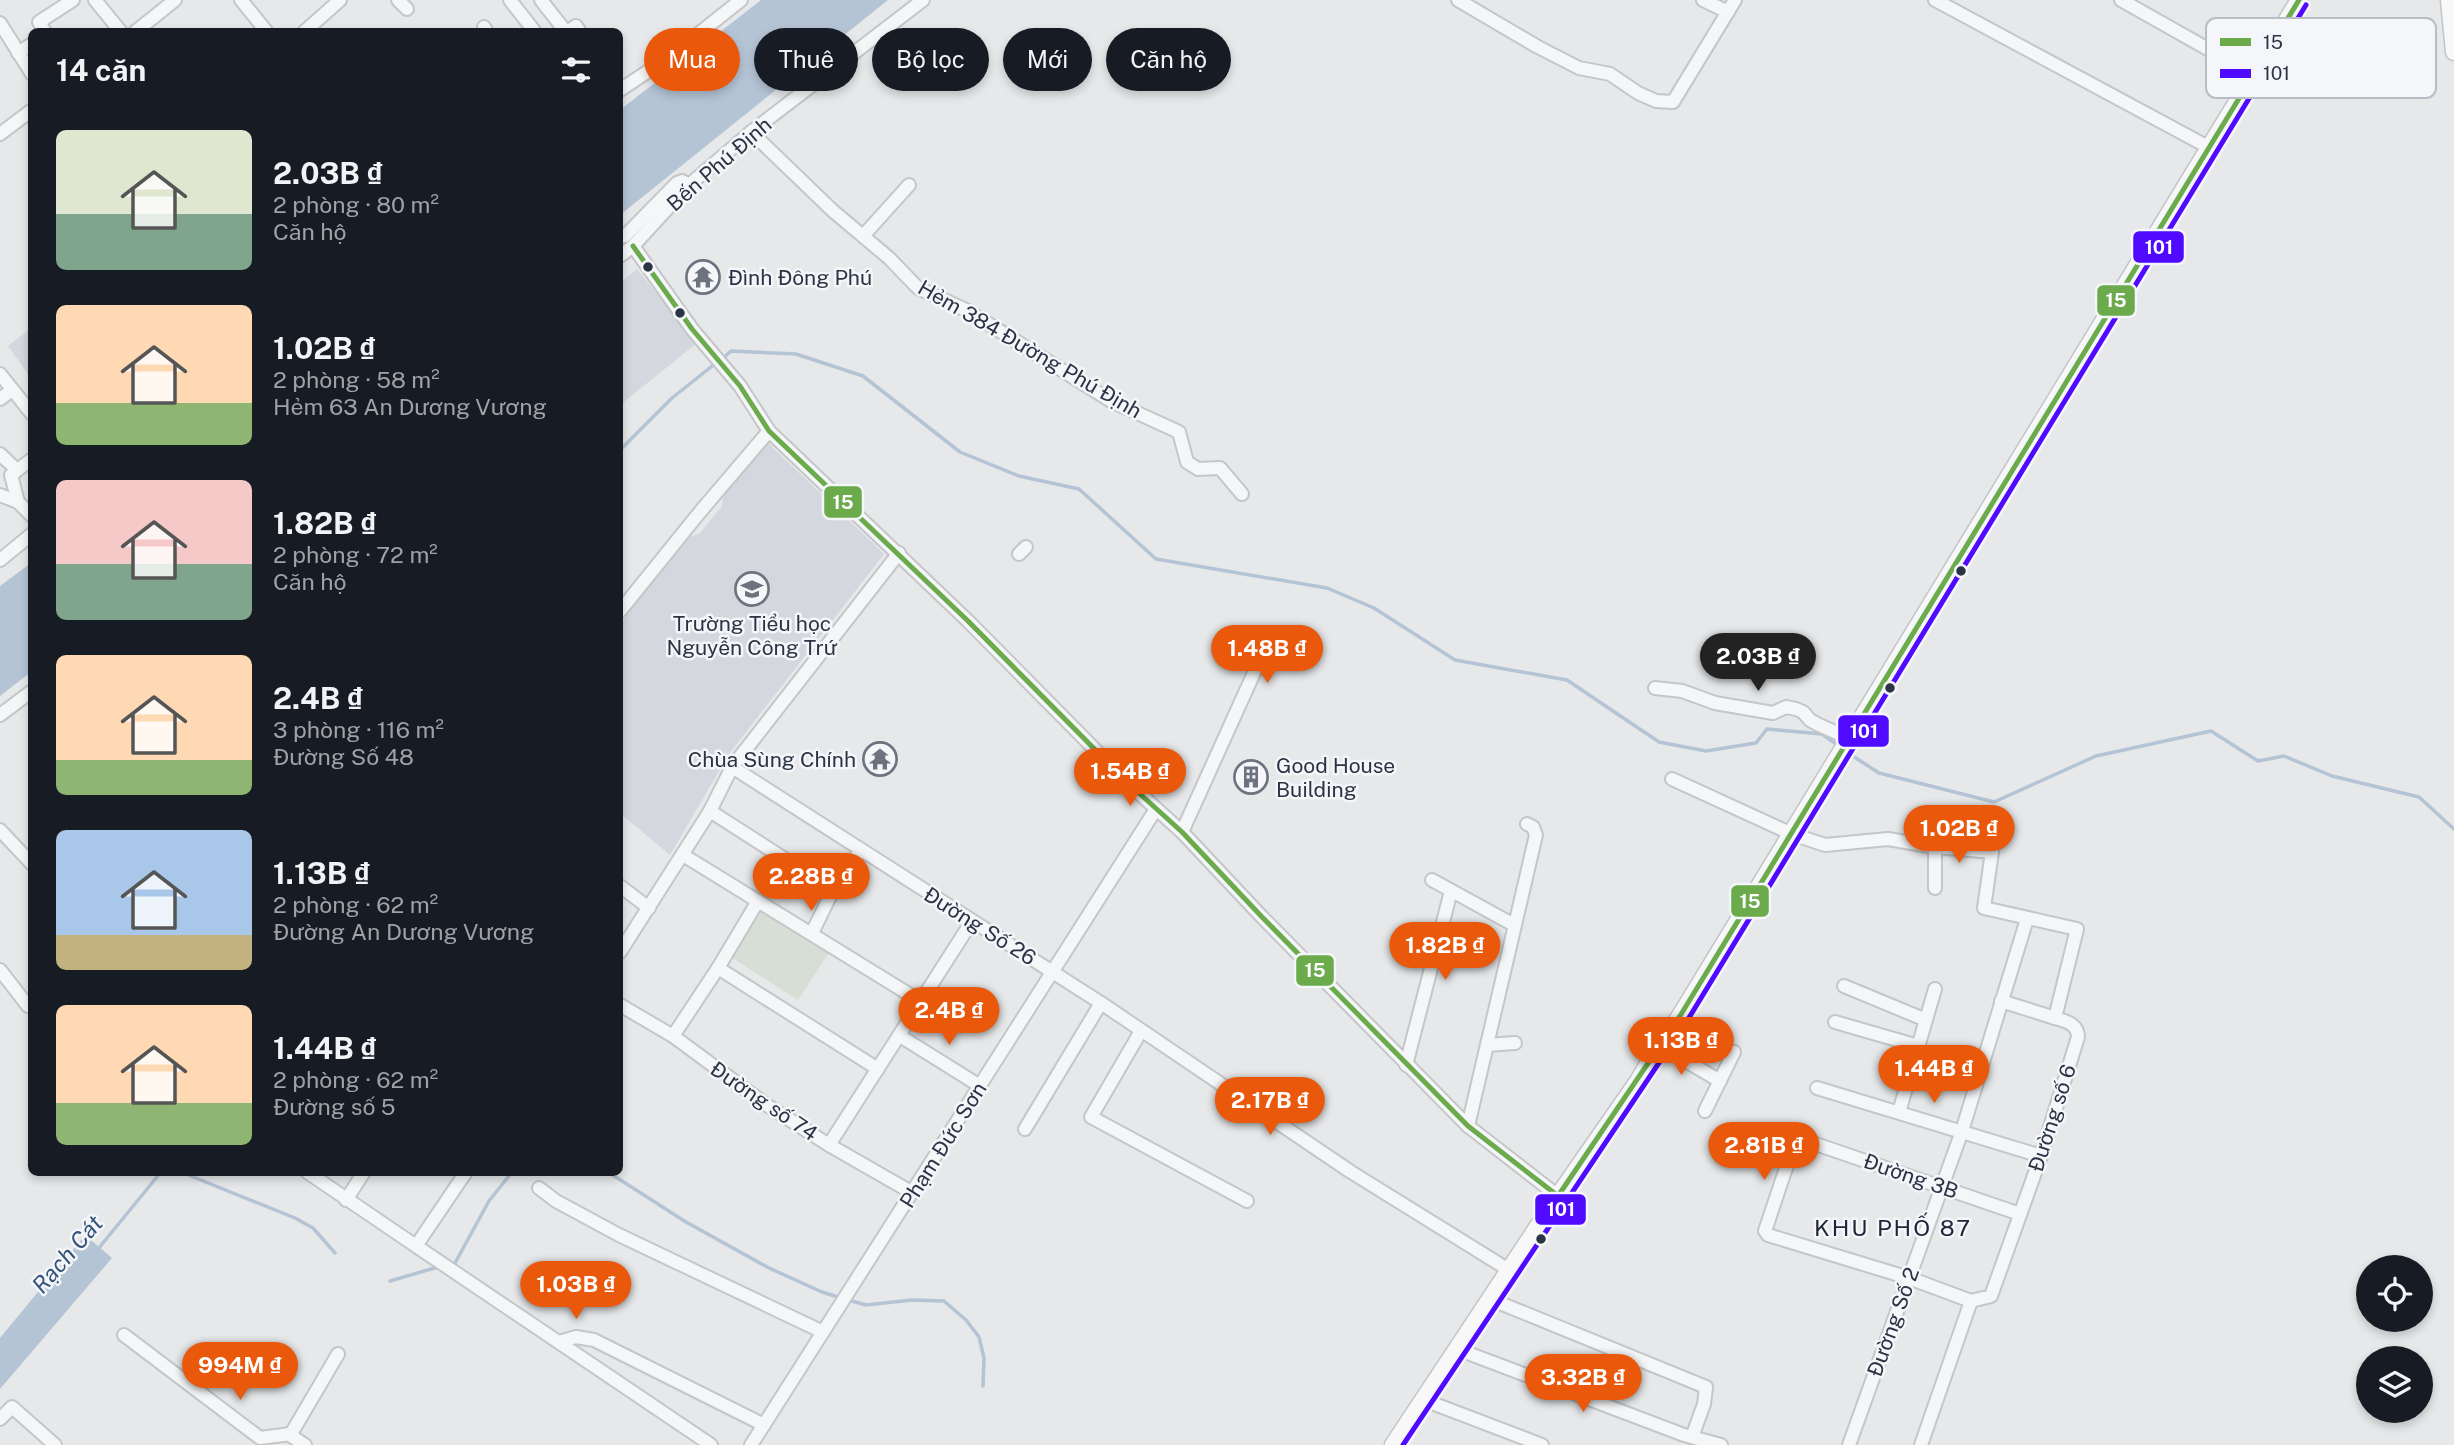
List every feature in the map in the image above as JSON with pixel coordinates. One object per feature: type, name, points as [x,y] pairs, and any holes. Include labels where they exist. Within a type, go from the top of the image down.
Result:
[{"type":"main road","points":[[2288,18],[2299,0]]},
{"type":"main road","points":[[2449,0],[2454,52]]},
{"type":"main road","points":[[1393,1445],[1558,1195],[1638,1081],[1658,1045],[1680,1016],[2240,98]]},
{"type":"street","points":[[43,28],[39,22],[73,0]]},
{"type":"street","points":[[95,0],[118,28]]},
{"type":"street","points":[[140,28],[175,0]]},
{"type":"street","points":[[308,28],[340,0]]},
{"type":"street","points":[[510,0],[532,28]]},
{"type":"street","points":[[541,0],[563,28]]},
{"type":"street","points":[[623,89],[656,67],[741,0]]},
{"type":"street","name":"Bến Phú Định","points":[[623,254],[689,185],[751,132],[923,0]]},
{"type":"street","points":[[1459,0],[1579,68],[1610,74],[1638,93],[1656,101],[1673,102],[1735,0]]},
{"type":"street","points":[[1703,0],[1728,12]]},
{"type":"street","points":[[1935,0],[2210,148]]},
{"type":"street","points":[[247,2],[264,28]]},
{"type":"street","points":[[2128,2],[2206,47]]},
{"type":"street","points":[[0,23],[28,68]]},
{"type":"street","points":[[18,53],[28,47]]},
{"type":"street","points":[[0,134],[28,113]]},
{"type":"street","name":"Hẻm 384 Đường Phú Định","points":[[751,132],[918,288],[968,311],[1111,401],[1179,432],[1187,462],[1198,469],[1220,468],[1242,494]]},
{"type":"street","points":[[623,236],[677,183],[682,181],[689,185]]},
{"type":"street","points":[[863,236],[909,185]]},
{"type":"street","points":[[633,246],[692,329],[740,386],[769,431],[899,552],[1129,784],[1182,832],[1468,1126],[1558,1195]]},
{"type":"street","points":[[0,374],[28,409]]},
{"type":"street","points":[[0,399],[12,390]]},
{"type":"street","points":[[623,607],[769,431]]},
{"type":"street","points":[[0,454],[17,470]]},
{"type":"street","points":[[18,502],[11,475],[28,462]]},
{"type":"street","points":[[0,495],[18,502],[28,512]]},
{"type":"street","points":[[0,560],[28,537]]},
{"type":"street","points":[[623,947],[710,811],[732,767],[899,552]]},
{"type":"street","points":[[1182,832],[1263,653]]},
{"type":"street","points":[[1655,688],[1682,691],[1715,703],[1773,713],[1786,707],[1796,709],[1806,714],[1810,720],[1849,738]]},
{"type":"street","points":[[0,715],[28,694]]},
{"type":"street","name":"Đường Số 26","points":[[732,767],[1101,1003],[1351,1172],[1508,1270]]},
{"type":"street","points":[[1672,779],[1792,834],[1825,845],[1888,839],[1993,852],[1984,908],[2077,929],[2055,1017],[2001,1001]]},
{"type":"street","name":"Phạm Đức Sơn","points":[[751,1445],[1156,809]]},
{"type":"street","points":[[710,811],[833,890]]},
{"type":"street","points":[[1468,1126],[1536,835],[1534,827],[1527,824]]},
{"type":"street","points":[[0,830],[28,860]]},
{"type":"street","points":[[1935,846],[1935,888]]},
{"type":"street","points":[[812,933],[833,890],[861,850]]},
{"type":"street","points":[[683,855],[920,1001]]},
{"type":"street","points":[[1432,880],[1514,925]]},
{"type":"street","points":[[623,888],[649,908]]},
{"type":"street","points":[[1406,1065],[1451,891]]},
{"type":"street","points":[[673,1036],[758,901]]},
{"type":"street","name":"Đường Số 2","points":[[1849,1445],[1962,1131],[2027,919]]},
{"type":"street","points":[[829,1145],[972,921]]},
{"type":"street","points":[[718,968],[878,1069]]},
{"type":"street","points":[[0,970],[28,1006]]},
{"type":"street","points":[[1844,986],[1926,1020]]},
{"type":"street","points":[[1899,1112],[1935,989]]},
{"type":"street","points":[[1025,1129],[1101,1003]]},
{"type":"street","name":"Đường số 74","points":[[623,1007],[673,1036],[765,1104],[911,1192]]},
{"type":"street","name":"Đường số 6","points":[[1971,1301],[1992,1296],[2041,1156],[2078,1037],[2074,1026],[2055,1017]]},
{"type":"street","points":[[1835,1022],[1918,1046]]},
{"type":"street","points":[[1141,1031],[1091,1117],[1247,1201]]},
{"type":"street","points":[[900,1036],[980,1086]]},
{"type":"street","points":[[1487,1045],[1515,1043]]},
{"type":"street","points":[[1658,1045],[1720,1081]]},
{"type":"street","points":[[1705,1111],[1734,1052]]},
{"type":"street","points":[[1817,1088],[2041,1156]]},
{"type":"street","name":"Đường 3B","points":[[1909,1278],[1768,1235],[1765,1231],[1794,1144],[1801,1139],[2020,1214]]},
{"type":"street","points":[[313,1176],[711,1445]]},
{"type":"street","points":[[346,1200],[361,1176]]},
{"type":"street","points":[[416,1246],[463,1176]]},
{"type":"street","points":[[539,1188],[618,1235],[823,1332]]},
{"type":"street","points":[[1909,1278],[1971,1301],[1921,1445]]},
{"type":"street","points":[[1490,1299],[1706,1387],[1704,1404],[1692,1437]]},
{"type":"street","points":[[124,1335],[260,1438],[291,1434],[338,1354]]},
{"type":"street","points":[[559,1342],[585,1337],[594,1340],[764,1426]]},
{"type":"street","points":[[1457,1349],[1692,1437],[1721,1445]]},
{"type":"street","points":[[1424,1399],[1542,1445]]},
{"type":"street","points":[[0,1419],[12,1407],[55,1445]]},
{"type":"street","points":[[288,1434],[305,1445]]},
{"type":"shaded area","points":[[637,269],[697,343],[623,403],[623,281]]},
{"type":"shaded area","points":[[28,330],[28,374],[8,346]]},
{"type":"shaded area","name":"Trường Tiểu học Nguyễn Công Trứ","points":[[768,443],[884,554],[729,754],[670,855],[623,816],[623,620],[687,538],[700,533],[722,506],[723,496]]},
{"type":"shaded area","points":[[761,907],[830,951],[798,1000],[729,956]]},
{"type":"water","points":[[761,0],[888,0],[853,28],[754,28],[754,91],[775,91],[623,213],[623,108],[644,91],[740,91],[740,28],[725,28]]},
{"type":"water","points":[[28,565],[28,674],[0,696],[0,586]]},
{"type":"water","points":[[85,1235],[112,1258],[0,1389],[0,1338]]},
{"type":"waterway","points":[[722,359],[731,351],[796,354],[863,376],[960,452],[1019,476],[1079,489],[1156,559],[1327,588],[1374,608],[1455,660],[1567,680],[1659,742],[1706,751],[1756,743],[1767,729],[1822,734],[1839,746]]},
{"type":"waterway","name":"Rạch Cát","points":[[623,447],[672,398],[716,363]]},
{"type":"waterway","points":[[1845,751],[1879,773],[1994,802],[2096,756],[2211,731],[2258,761],[2284,756],[2332,776],[2419,797],[2454,829]]},
{"type":"waterway","name":"Rạch Cát","points":[[98,1249],[158,1176]]},
{"type":"waterway","points":[[191,1176],[295,1218],[313,1228],[335,1253]]},
{"type":"waterway","points":[[449,1264],[455,1263],[489,1201],[509,1176]]},
{"type":"waterway","points":[[614,1176],[686,1222],[769,1268],[841,1298]]},
{"type":"waterway","points":[[390,1281],[438,1267]]},
{"type":"waterway","points":[[848,1300],[866,1305],[912,1300],[944,1301],[966,1320],[979,1337],[984,1358],[983,1386]]},
{"type":"transit line","name":"15","points":[[2288,18],[2299,0]]},
{"type":"transit line","name":"101","points":[[2298,18],[2306,5]]},
{"type":"transit line","name":"15","points":[[1558,1196],[1680,1016],[2239,98]]},
{"type":"transit line","name":"101","points":[[1403,1445],[1687,1021],[2249,98]]},
{"type":"transit line","name":"15","points":[[633,246],[692,329],[740,386],[769,431],[968,621],[1129,784],[1182,832],[1468,1126],[1558,1196]]},
{"type":"place","name":"Đình Đông Phú","points":[[703,277]]},
{"type":"place","name":"Trường Tiểu học Nguyễn Công Trứ","points":[[752,589]]},
{"type":"place","name":"Chùa Sùng Chính","points":[[880,759]]},
{"type":"place","name":"Good House Building","points":[[1251,777]]},
{"type":"district","name":"KHU PHỐ 87","points":[[1893,1227]]}]
